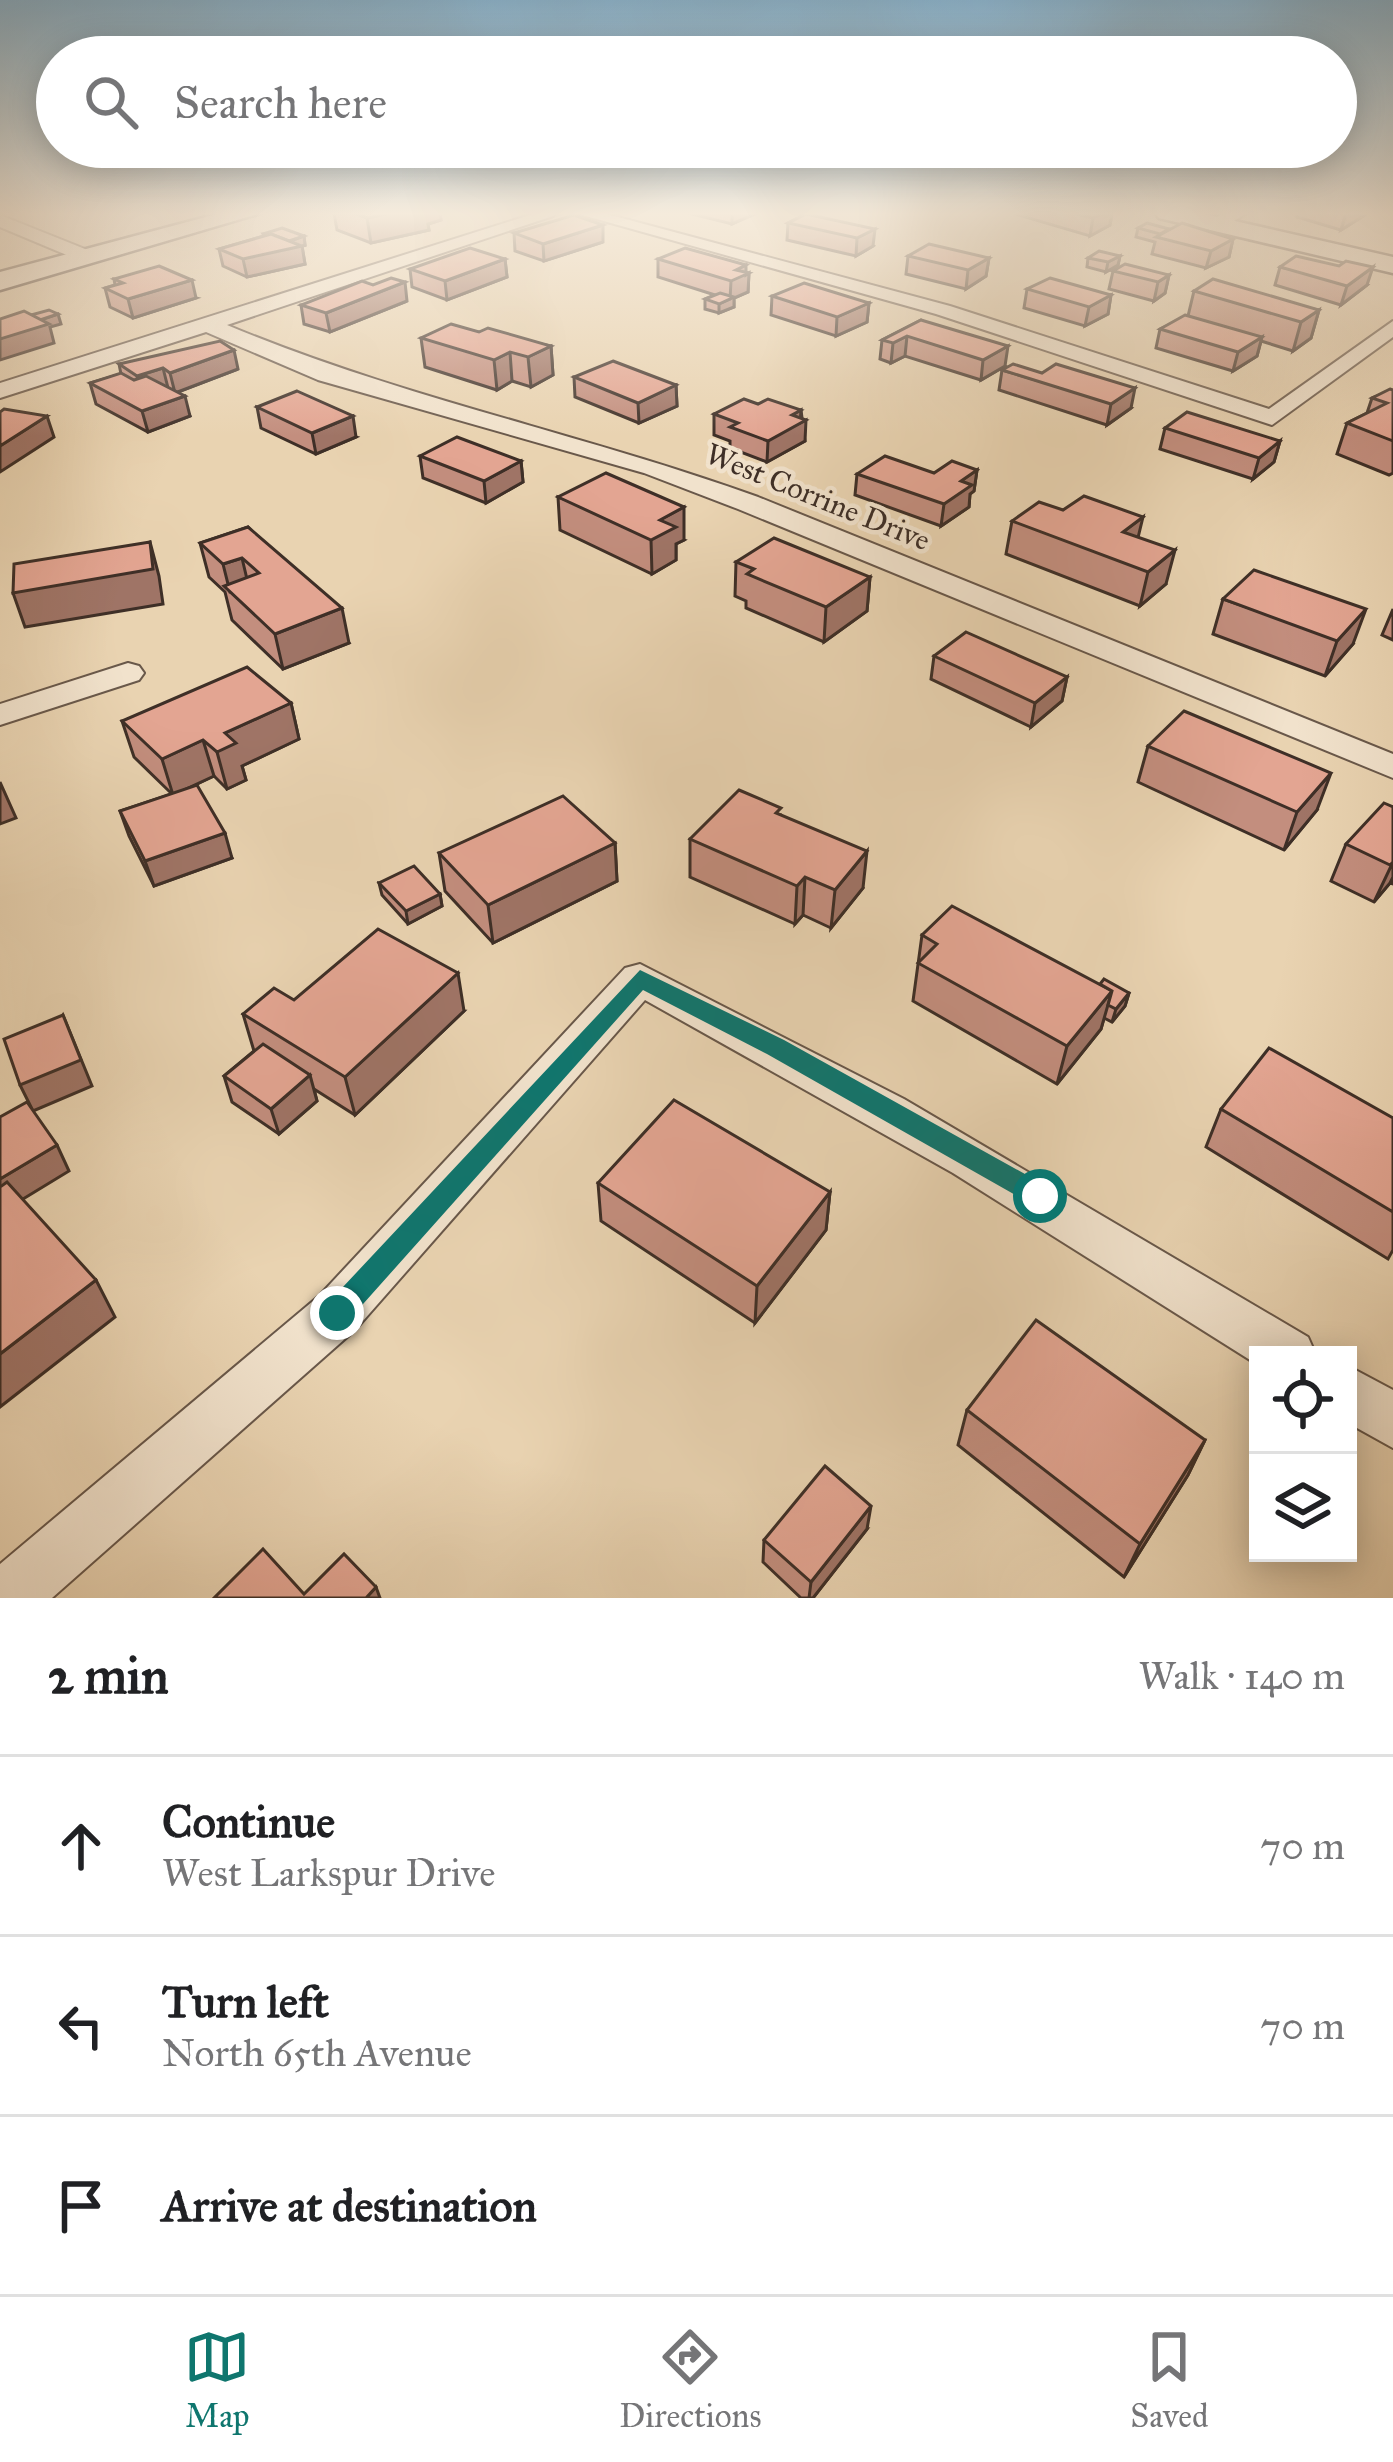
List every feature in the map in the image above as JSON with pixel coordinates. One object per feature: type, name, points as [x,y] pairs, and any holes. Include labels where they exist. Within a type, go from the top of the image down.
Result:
[{"type":"street","points":[[0,391],[320,288]]},
{"type":"street","points":[[861,288],[1271,418],[1393,327]]},
{"type":"street","name":"West Corrine Drive","points":[[207,324],[348,382],[653,468],[729,496],[1393,767]]},
{"type":"street","points":[[0,715],[128,673]]},
{"type":"street","points":[[6,1598],[337,1313],[640,979],[775,1047],[1040,1196],[1275,1346]]},
{"type":"street","points":[[1357,1398],[1393,1421]]},
{"type":"building","points":[[107,288],[166,288],[128,299]]},
{"type":"building","points":[[345,288],[391,288],[326,313],[301,305]]},
{"type":"building","points":[[793,288],[819,288],[869,303],[837,317],[772,296]]},
{"type":"building","points":[[1084,288],[1111,295],[1089,307],[1027,289]]},
{"type":"building","points":[[1242,288],[1319,310],[1301,322],[1194,291]]},
{"type":"building","points":[[720,293],[734,297],[719,304],[705,299]]},
{"type":"building","points":[[49,310],[58,314],[40,320],[31,315]]},
{"type":"building","points":[[24,311],[49,324],[0,339],[0,319]]},
{"type":"building","points":[[1185,315],[1262,337],[1238,352],[1160,329]]},
{"type":"building","points":[[921,320],[1008,346],[983,360],[907,336],[893,343],[882,340]]},
{"type":"building","points":[[451,324],[479,332],[488,328],[551,346],[528,357],[510,352],[494,360],[421,338]]},
{"type":"building","points":[[220,341],[234,350],[170,373],[163,368],[137,376],[119,364]]},
{"type":"building","points":[[613,361],[676,385],[638,403],[574,377]]},
{"type":"building","points":[[1013,364],[1042,373],[1056,364],[1135,388],[1111,404],[1002,370]]},
{"type":"building","points":[[121,373],[134,380],[146,376],[185,396],[142,411],[90,383]]},
{"type":"building","points":[[1390,389],[1393,441],[1347,423],[1387,403],[1372,398]]},
{"type":"building","points":[[297,391],[353,416],[312,433],[257,407]]},
{"type":"building","points":[[744,399],[758,404],[768,399],[801,410],[792,415],[806,420],[768,441],[730,427],[738,423],[714,414]]},
{"type":"building","points":[[0,412],[47,416],[0,446]]},
{"type":"building","points":[[1187,412],[1280,441],[1259,458],[1165,428]]},
{"type":"building","points":[[457,437],[521,461],[484,481],[420,456]]},
{"type":"building","points":[[885,456],[934,473],[952,461],[977,470],[961,481],[972,485],[944,504],[857,474]]},
{"type":"building","points":[[606,473],[684,507],[660,520],[676,527],[651,540],[558,497]]},
{"type":"building","points":[[1084,496],[1143,517],[1123,532],[1175,550],[1148,572],[1012,521],[1039,502],[1063,510]]},
{"type":"building","points":[[248,527],[342,608],[275,634],[224,586],[259,573],[242,558],[223,564],[200,543]]},
{"type":"building","points":[[774,538],[870,577],[826,607],[747,574],[754,569],[736,562]]},
{"type":"building","points":[[150,542],[153,569],[13,593],[14,564]]},
{"type":"building","points":[[1254,570],[1366,609],[1337,641],[1223,599]]},
{"type":"building","points":[[966,632],[1067,677],[1035,703],[934,656]]},
{"type":"building","points":[[247,667],[291,703],[225,733],[236,743],[217,752],[203,740],[162,759],[122,721]]},
{"type":"building","points":[[1184,711],[1331,773],[1297,812],[1148,746]]},
{"type":"building","points":[[197,785],[225,833],[145,861],[120,811]]},
{"type":"building","points":[[739,790],[781,808],[776,813],[867,851],[835,890],[805,877],[797,886],[690,839]]},
{"type":"building","points":[[563,796],[615,843],[488,905],[439,853]]},
{"type":"building","points":[[1384,803],[1393,807],[1390,865],[1346,844]]},
{"type":"building","points":[[414,866],[440,894],[406,911],[379,883]]},
{"type":"building","points":[[952,906],[1112,991],[1067,1046],[918,963],[937,944],[922,935]]},
{"type":"building","points":[[378,929],[458,973],[345,1077],[243,1014],[274,988],[294,1000]]},
{"type":"building","points":[[1104,979],[1129,993],[1116,1009],[1108,1005],[1112,991],[1100,984]]},
{"type":"building","points":[[63,1015],[81,1060],[20,1085],[4,1039]]},
{"type":"building","points":[[263,1044],[310,1075],[271,1109],[224,1076]]},
{"type":"building","points":[[1269,1048],[1393,1118],[1393,1212],[1221,1109]]},
{"type":"building","points":[[674,1100],[830,1192],[757,1286],[598,1183]]},
{"type":"building","points":[[27,1102],[57,1145],[0,1179],[0,1117]]},
{"type":"building","points":[[7,1182],[96,1280],[0,1354],[0,1187]]},
{"type":"building","points":[[1036,1320],[1205,1440],[1140,1544],[967,1410]]},
{"type":"building","points":[[825,1466],[871,1506],[811,1582],[764,1540]]},
{"type":"building","points":[[263,1549],[304,1594],[344,1554],[376,1587],[366,1598],[214,1598]]},
{"type":"route","points":[[337,1313],[640,979],[775,1047],[1040,1196]]}]
